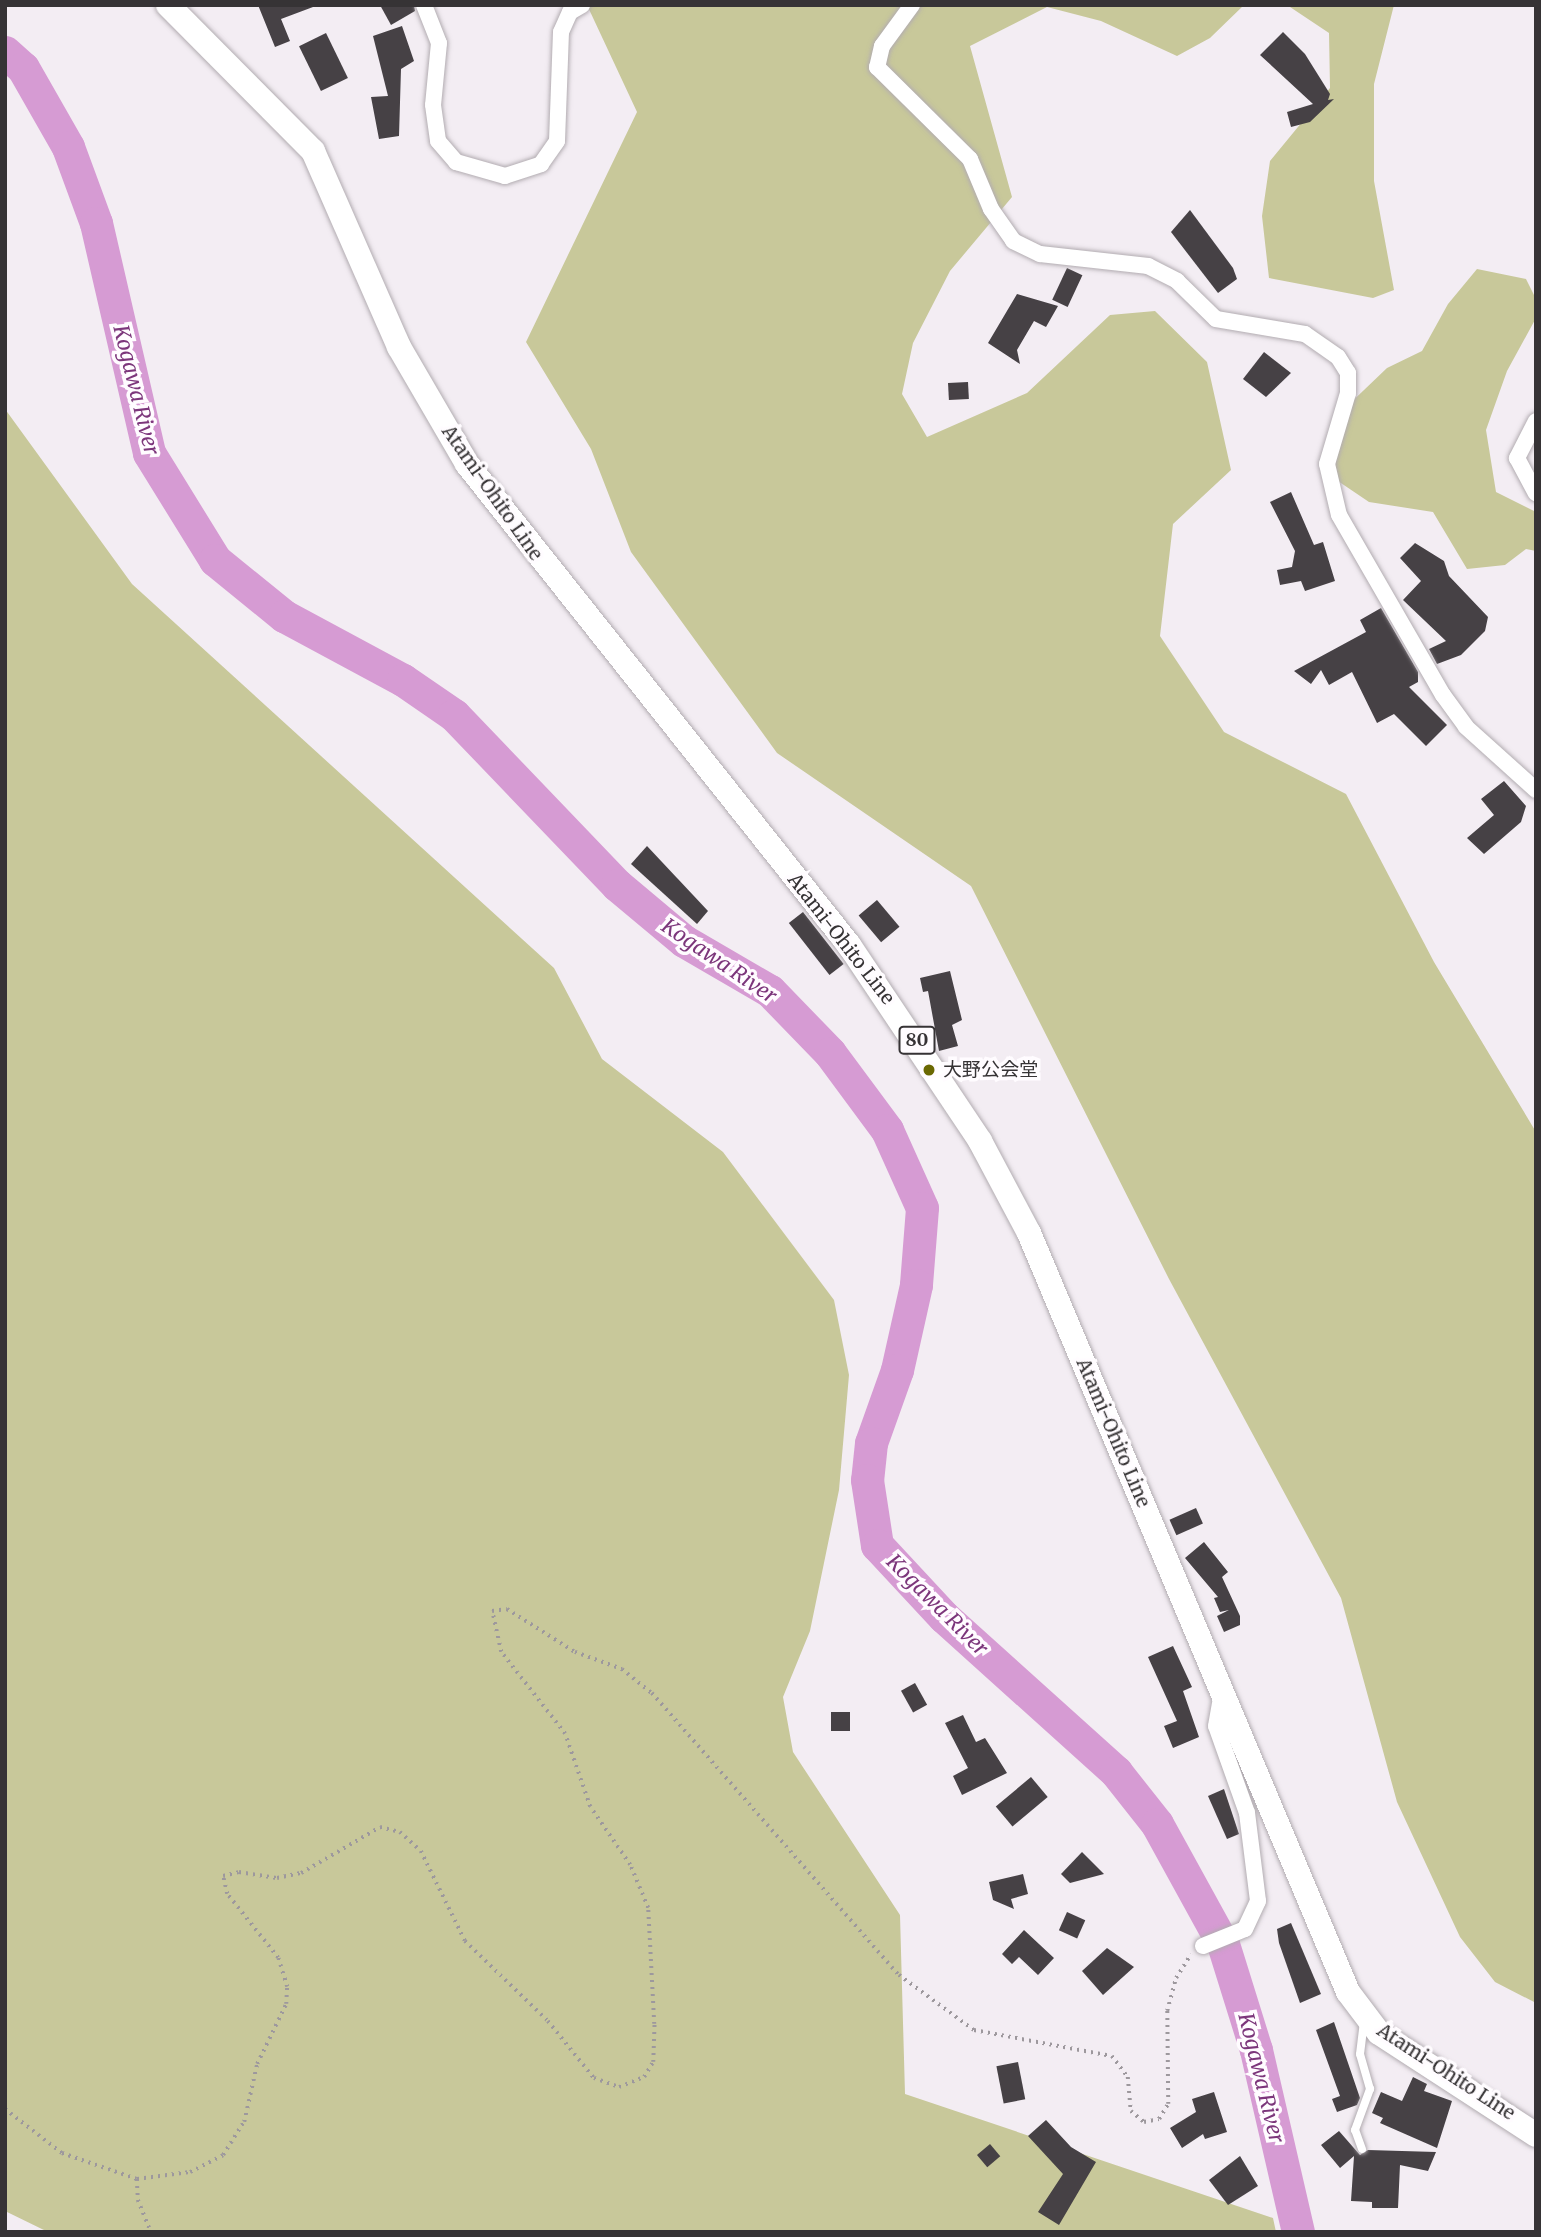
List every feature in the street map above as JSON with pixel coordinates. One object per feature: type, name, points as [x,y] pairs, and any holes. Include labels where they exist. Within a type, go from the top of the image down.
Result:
[{"type":"main road","name":"Atami-Ohito Line","points":[[168,5],[313,151],[398,347],[467,464],[849,945],[923,1050],[1029,1233],[1342,1980],[1364,2016],[1394,2043],[1536,2135]]},
{"type":"street","points":[[424,5],[439,43],[433,104],[438,141],[456,162],[505,176],[541,164],[557,141],[561,32],[570,12],[582,5]]},
{"type":"street","points":[[912,5],[882,46],[877,67],[970,159],[991,208],[1019,245],[1040,254],[1148,266],[1177,281],[1216,319],[1305,334],[1338,357],[1348,373],[1348,393],[1327,464],[1339,514],[1443,695],[1466,727],[1536,790]]},
{"type":"street","points":[[1536,421],[1517,458],[1536,493]]},
{"type":"street","points":[[1203,1946],[1245,1928],[1258,1901],[1256,1862],[1247,1813],[1216,1726],[1222,1692]]},
{"type":"lane","points":[[1362,2149],[1355,2130],[1370,2089],[1360,2054],[1364,2016]]},
{"type":"path","points":[[5,2109],[62,2153],[137,2179],[190,2172],[223,2155],[237,2139],[257,2064],[286,2004],[288,1987],[278,1958],[227,1894],[223,1876],[239,1872],[277,1878],[301,1873],[380,1827],[400,1832],[421,1851],[465,1941],[548,2021],[594,2078],[620,2087],[644,2077],[653,2062],[654,2024],[648,1908],[630,1865],[590,1807],[565,1734],[501,1652],[492,1612],[517,1613],[575,1652],[622,1669],[652,1693],[880,1958],[974,2030],[994,2037],[1112,2056],[1128,2077],[1131,2111],[1144,2122],[1166,2112],[1170,1991],[1194,1951],[1203,1946]]},
{"type":"path","points":[[137,2179],[138,2200],[151,2232]]},
{"type":"green space","points":[[587,5],[1244,5],[1210,38],[1177,56],[1101,21],[1047,7],[970,46],[1012,197],[950,271],[913,343],[902,394],[927,437],[1027,393],[1110,315],[1155,311],[1207,362],[1231,470],[1173,524],[1160,636],[1224,732],[1346,794],[1434,962],[1536,1132],[1536,2003],[1495,1982],[1460,1937],[1397,1802],[1341,1598],[1169,1279],[971,886],[777,753],[631,552],[591,449],[526,342],[637,112]]},
{"type":"green space","points":[[1287,5],[1394,5],[1374,84],[1374,181],[1394,290],[1373,298],[1269,278],[1262,216],[1270,161],[1330,88],[1329,33]]},
{"type":"green space","points":[[1477,269],[1526,279],[1536,299],[1536,318],[1507,371],[1486,430],[1496,492],[1536,512],[1536,551],[1526,549],[1505,565],[1467,569],[1433,512],[1369,502],[1332,477],[1341,412],[1387,368],[1422,351],[1448,304]]},
{"type":"green space","points":[[5,409],[132,584],[554,968],[602,1059],[723,1152],[834,1300],[849,1375],[839,1490],[810,1631],[783,1697],[793,1752],[900,1915],[905,2094],[1273,2218],[1276,2232],[48,2232],[5,2211]]},
{"type":"building","points":[[258,5],[313,7],[281,19],[290,41],[275,47]]},
{"type":"building","points":[[380,5],[414,5],[415,11],[391,25]]},
{"type":"building","points":[[402,26],[414,61],[401,69],[399,136],[379,139],[371,97],[388,96],[373,36]]},
{"type":"building","points":[[1283,32],[1305,54],[1330,94],[1328,100],[1334,99],[1310,122],[1291,127],[1287,112],[1313,104],[1260,55]]},
{"type":"building","points":[[326,33],[348,78],[321,91],[299,46]]},
{"type":"building","points":[[1190,210],[1233,268],[1237,279],[1218,293],[1171,232]]},
{"type":"building","points":[[1067,268],[1082,275],[1068,307],[1052,300]]},
{"type":"building","points":[[1017,294],[1058,306],[1046,327],[1034,321],[1017,350],[1020,364],[988,343]]},
{"type":"building","points":[[1264,352],[1291,373],[1266,397],[1243,379]]},
{"type":"building","points":[[968,382],[969,399],[949,400],[948,383]]},
{"type":"building","points":[[1291,492],[1314,545],[1323,542],[1335,581],[1305,591],[1301,581],[1280,585],[1277,570],[1292,567],[1295,551],[1270,502]]},
{"type":"building","points":[[1415,543],[1444,561],[1449,576],[1488,617],[1485,631],[1461,655],[1437,664],[1429,649],[1446,641],[1403,600],[1421,581],[1400,558]]},
{"type":"building","points":[[1381,608],[1418,672],[1418,682],[1409,687],[1447,725],[1426,746],[1394,714],[1377,723],[1352,672],[1329,685],[1321,670],[1311,684],[1294,671],[1366,632],[1360,620]]},
{"type":"building","points":[[1504,781],[1526,806],[1521,822],[1484,854],[1467,838],[1494,815],[1481,799]]},
{"type":"building","points":[[647,846],[708,911],[697,924],[631,864]]},
{"type":"building","points":[[877,900],[899,927],[881,942],[859,915]]},
{"type":"building","points":[[803,912],[844,964],[829,975],[789,923]]},
{"type":"building","points":[[950,971],[962,1020],[952,1025],[958,1046],[939,1051],[928,991],[923,992],[920,978]]},
{"type":"building","points":[[1196,1508],[1203,1524],[1176,1535],[1170,1520]]},
{"type":"building","points":[[1204,1542],[1228,1572],[1222,1577],[1240,1616],[1240,1625],[1224,1632],[1217,1616],[1229,1610],[1220,1612],[1214,1598],[1218,1597],[1185,1558]]},
{"type":"building","points":[[1173,1646],[1192,1687],[1183,1691],[1199,1737],[1173,1748],[1164,1726],[1177,1721],[1148,1657]]},
{"type":"building","points":[[915,1683],[927,1705],[913,1713],[901,1691]]},
{"type":"building","points":[[831,1712],[850,1712],[850,1731],[831,1731]]},
{"type":"building","points":[[963,1715],[976,1742],[985,1738],[1007,1773],[962,1795],[953,1776],[968,1768],[945,1723]]},
{"type":"building","points":[[1031,1777],[1048,1797],[1012,1826],[996,1807]]},
{"type":"building","points":[[1224,1789],[1239,1834],[1227,1839],[1208,1796]]},
{"type":"building","points":[[1082,1852],[1104,1874],[1070,1883],[1061,1874]]},
{"type":"building","points":[[1023,1874],[1028,1894],[1011,1899],[1014,1909],[993,1900],[989,1882]]},
{"type":"building","points":[[1067,1912],[1085,1920],[1077,1938],[1059,1930]]},
{"type":"building","points":[[1291,1923],[1321,1994],[1300,2003],[1279,1943],[1277,1929]]},
{"type":"building","points":[[1024,1930],[1054,1958],[1038,1975],[1019,1957],[1012,1964],[1002,1954]]},
{"type":"building","points":[[1107,1948],[1134,1967],[1103,1995],[1082,1971]]},
{"type":"building","points":[[1334,2022],[1360,2098],[1357,2105],[1337,2112],[1332,2099],[1340,2096],[1316,2030]]},
{"type":"building","points":[[1018,2062],[1025,2099],[1004,2103],[996,2066]]},
{"type":"building","points":[[1413,2077],[1427,2084],[1424,2091],[1452,2101],[1437,2148],[1380,2123],[1383,2118],[1372,2113],[1381,2092],[1402,2101]]},
{"type":"building","points":[[1214,2092],[1227,2132],[1205,2139],[1203,2134],[1182,2148],[1170,2128],[1196,2112],[1192,2099]]},
{"type":"building","points":[[1046,2120],[1071,2147],[1096,2162],[1059,2225],[1038,2212],[1063,2174],[1028,2136]]},
{"type":"building","points":[[1339,2131],[1360,2155],[1368,2150],[1436,2152],[1428,2171],[1400,2165],[1398,2208],[1372,2208],[1372,2202],[1351,2201],[1354,2156],[1340,2168],[1321,2145]]},
{"type":"building","points":[[990,2144],[1000,2156],[987,2167],[977,2155]]},
{"type":"building","points":[[1240,2156],[1258,2186],[1228,2205],[1209,2180]]},
{"type":"waterway","name":"Kogawa River","points":[[5,52],[23,68],[68,147],[96,223],[149,453],[215,560],[284,616],[403,680],[454,715],[617,885],[684,941],[770,991],[830,1053],[887,1130],[922,1208],[916,1285],[897,1370],[871,1443],[867,1480],[877,1545],[944,1617],[1116,1772],[1157,1824],[1223,1944],[1256,2050],[1298,2232]]},
{"type":"place","name":"大野公会堂","points":[[929,1070]]}]
